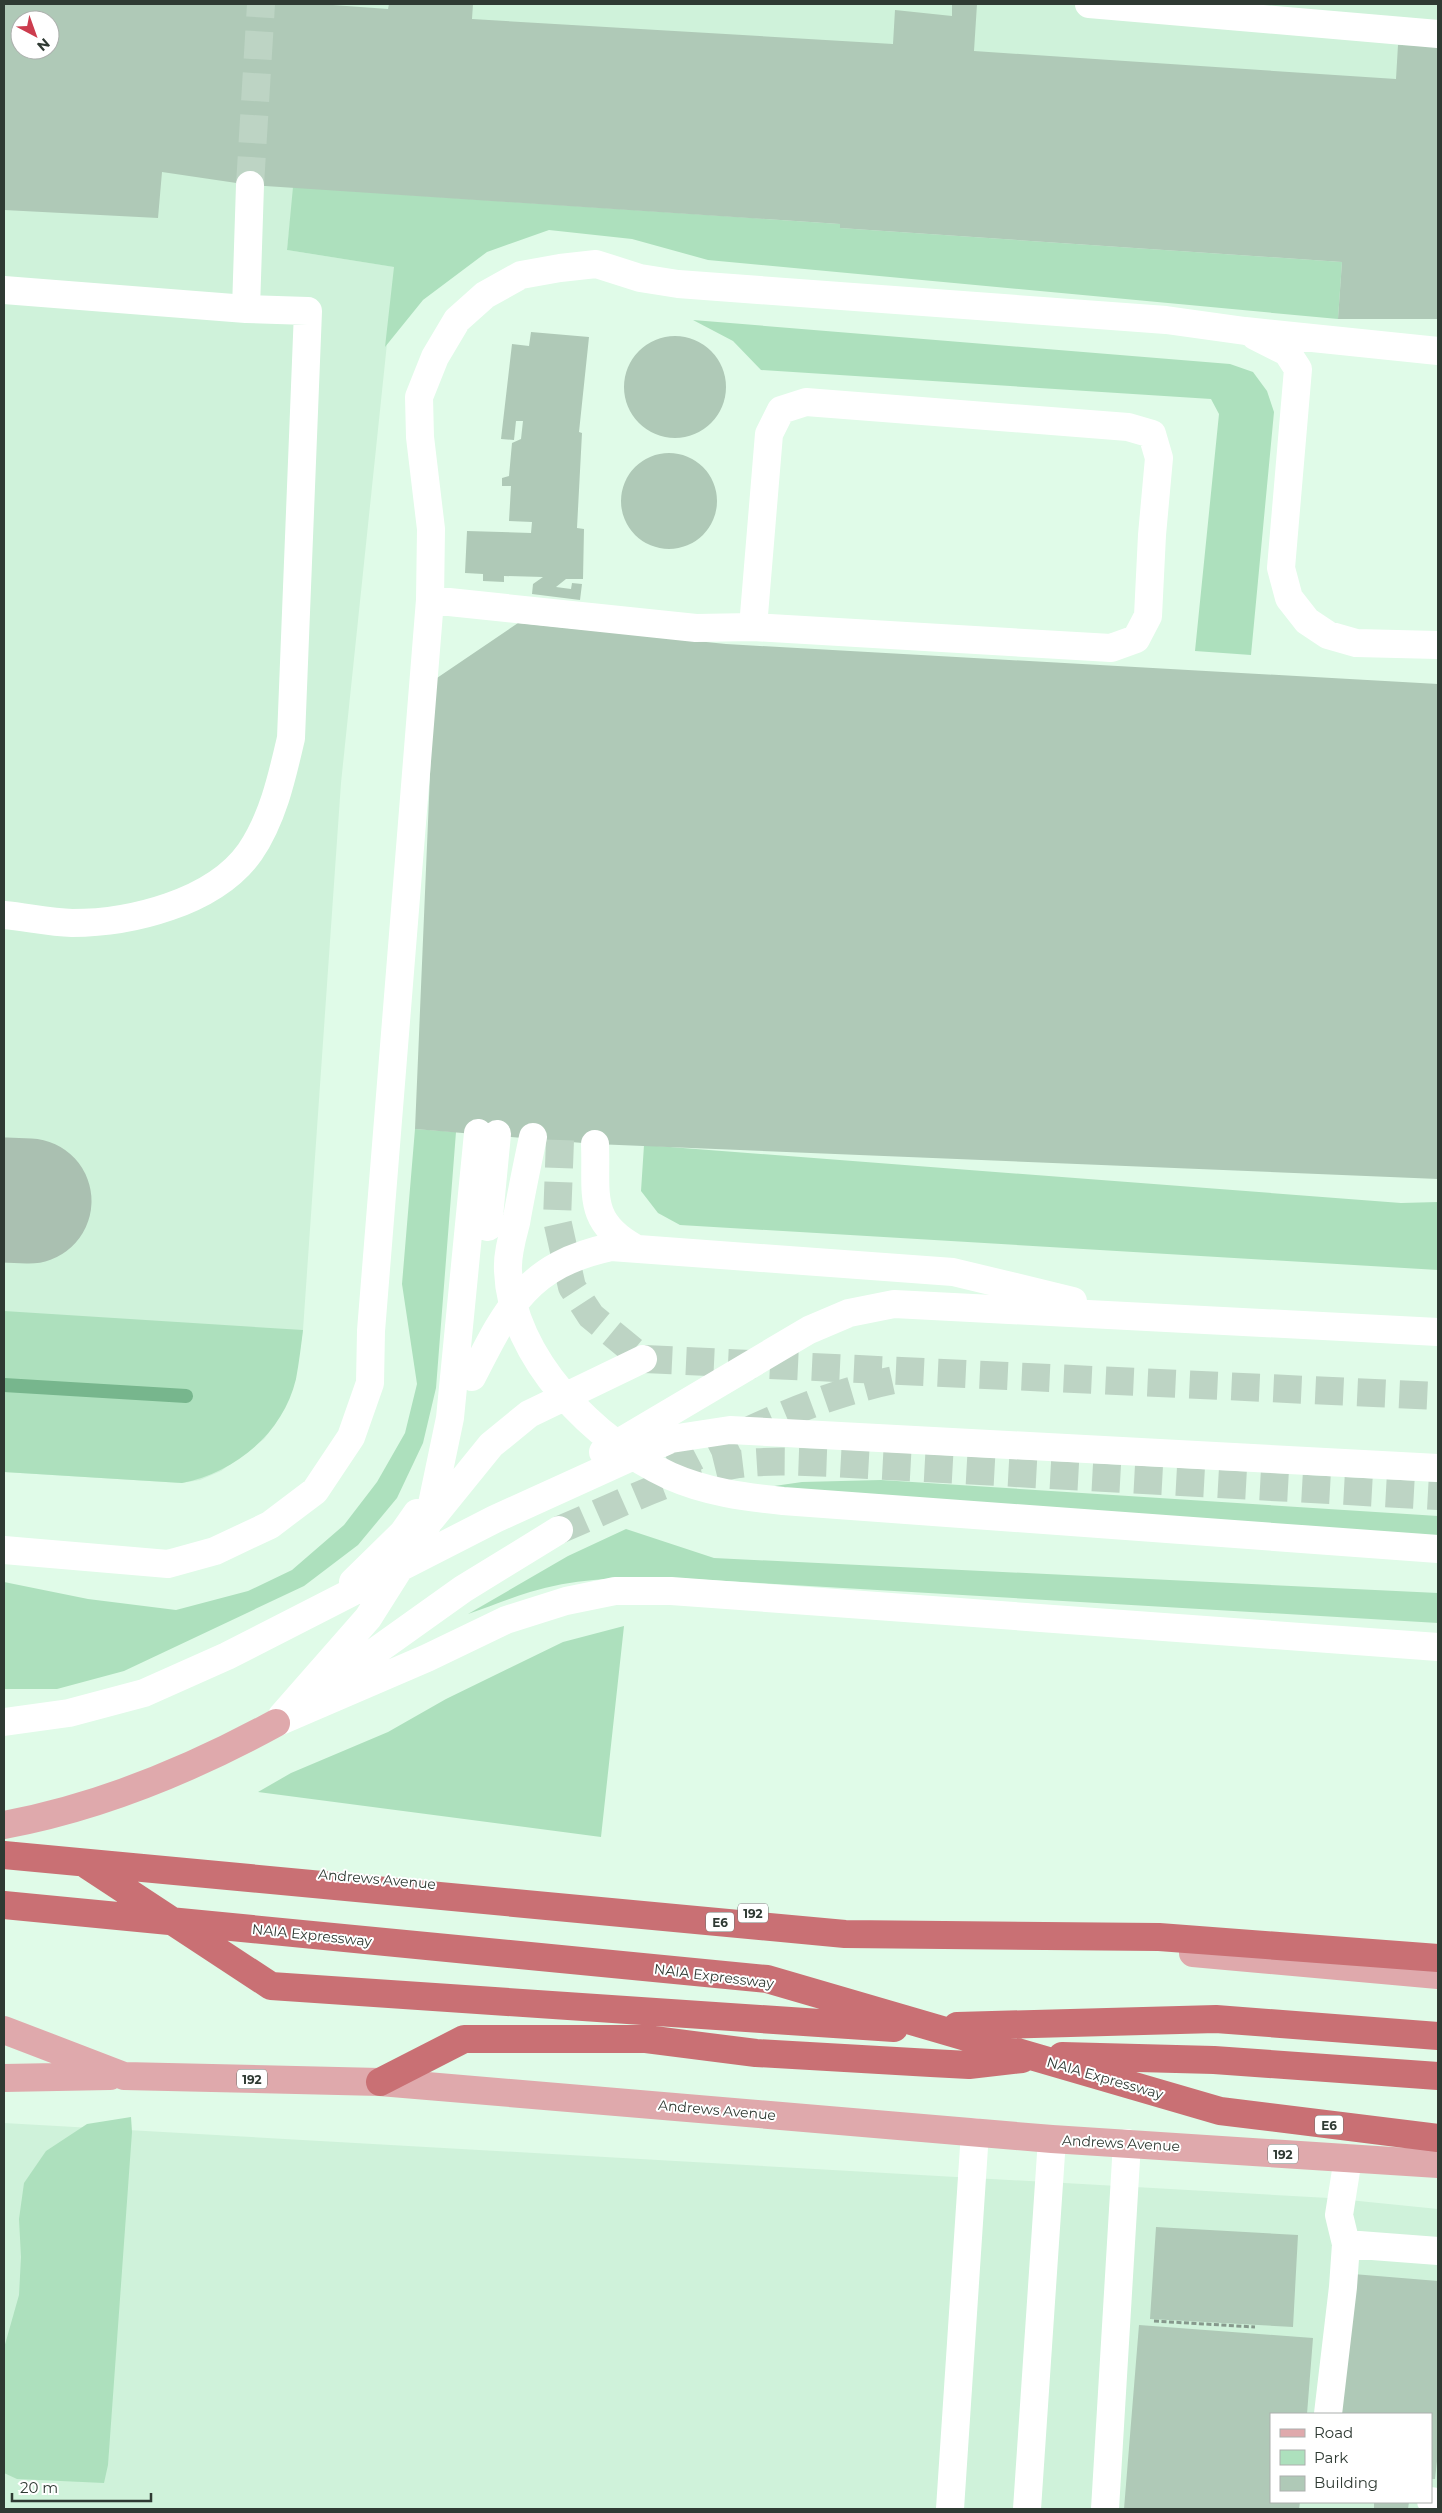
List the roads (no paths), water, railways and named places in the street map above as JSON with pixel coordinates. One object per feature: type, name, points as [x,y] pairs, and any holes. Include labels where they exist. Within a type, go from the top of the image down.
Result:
[{"type":"highway","points":[[67,1851],[271,1986],[889,2028],[1216,2020],[1438,2036]]},
{"type":"highway","name":"E6","points":[[4,1855],[845,1934],[1159,1937],[1438,1958]]},
{"type":"highway","name":"NAIA Expressway","points":[[4,1905],[767,1980],[1220,2111],[1438,2138]]},
{"type":"highway","points":[[380,2082],[464,2039],[646,2039],[756,2053],[969,2064],[1073,2055],[1214,2060],[1438,2076]]},
{"type":"main road","points":[[4,1824],[99,1801],[145,1785],[225,1750],[276,1722]]},
{"type":"main road","name":"Andrews Avenue","points":[[4,1845],[1438,1975]]},
{"type":"main road","name":"Andrews Avenue","points":[[4,2030],[124,2076],[380,2082],[1052,2139],[1438,2164]]},
{"type":"main road","points":[[4,2078],[124,2076]]},
{"type":"lane","points":[[1090,4],[1438,34]]},
{"type":"lane","points":[[246,309],[250,184]]},
{"type":"lane","points":[[4,1550],[168,1564],[215,1551],[270,1525],[316,1491],[351,1437],[370,1384],[372,1322],[430,600],[431,529],[420,437],[420,397],[435,357],[457,320],[485,296],[521,275],[596,264],[640,278],[678,284],[1166,320],[1245,331],[1438,351]]},
{"type":"lane","points":[[4,290],[308,312],[291,738],[277,796],[249,852],[232,871],[178,904],[153,913],[123,918],[71,922],[4,915]]},
{"type":"lane","points":[[1245,331],[1287,352],[1298,370],[1281,568],[1289,598],[1307,621],[1328,635],[1356,643],[1438,645]]},
{"type":"lane","points":[[430,600],[696,628],[753,627],[1111,648],[1136,639],[1148,616],[1152,535],[1159,458],[1152,434],[1128,427],[806,402],[781,410],[769,434],[753,627]]},
{"type":"lane","points":[[298,1620],[356,1580],[403,1533],[435,1488],[464,1426],[472,1377],[487,1134],[450,1418],[428,1523]]},
{"type":"lane","points":[[532,1137],[508,1271],[514,1314],[528,1346],[553,1381],[582,1413],[618,1446],[639,1460],[671,1476],[722,1494],[784,1501],[1438,1549]]},
{"type":"lane","points":[[595,1144],[598,1211],[616,1238],[635,1248]]},
{"type":"lane","points":[[472,1377],[502,1318],[518,1296],[535,1279],[556,1265],[589,1252],[611,1247],[953,1272],[1138,1316]]},
{"type":"lane","points":[[495,1519],[658,1418],[809,1330],[849,1313],[894,1304],[1438,1332]]},
{"type":"lane","points":[[276,1722],[368,1618],[428,1523],[492,1445],[529,1414],[643,1359]]},
{"type":"lane","points":[[4,1722],[69,1713],[144,1693],[227,1656],[495,1519],[671,1438],[730,1430],[1438,1468]]},
{"type":"lane","points":[[276,1722],[463,1589],[559,1530]]},
{"type":"lane","points":[[276,1722],[427,1658],[506,1620],[566,1601],[615,1591],[671,1591],[1438,1647]]},
{"type":"lane","points":[[950,2509],[975,2132]]},
{"type":"lane","points":[[1026,2509],[1052,2139]]},
{"type":"lane","points":[[1106,2509],[1127,2143]]},
{"type":"lane","points":[[1328,2413],[1346,2244],[1339,2215],[1348,2158]]},
{"type":"lane","points":[[1346,2244],[1438,2251]]},
{"type":"waterway","points":[[4,1385],[186,1396]]},
{"type":"tunnel","points":[[250,185],[261,4]]},
{"type":"tunnel","points":[[560,1140],[557,1220],[572,1287],[591,1316],[643,1359],[1438,1396]]},
{"type":"tunnel","points":[[672,1469],[752,1429],[808,1405],[836,1395],[894,1380]]},
{"type":"tunnel","points":[[559,1530],[693,1475],[739,1464],[762,1462],[831,1463],[1438,1496]]}]
